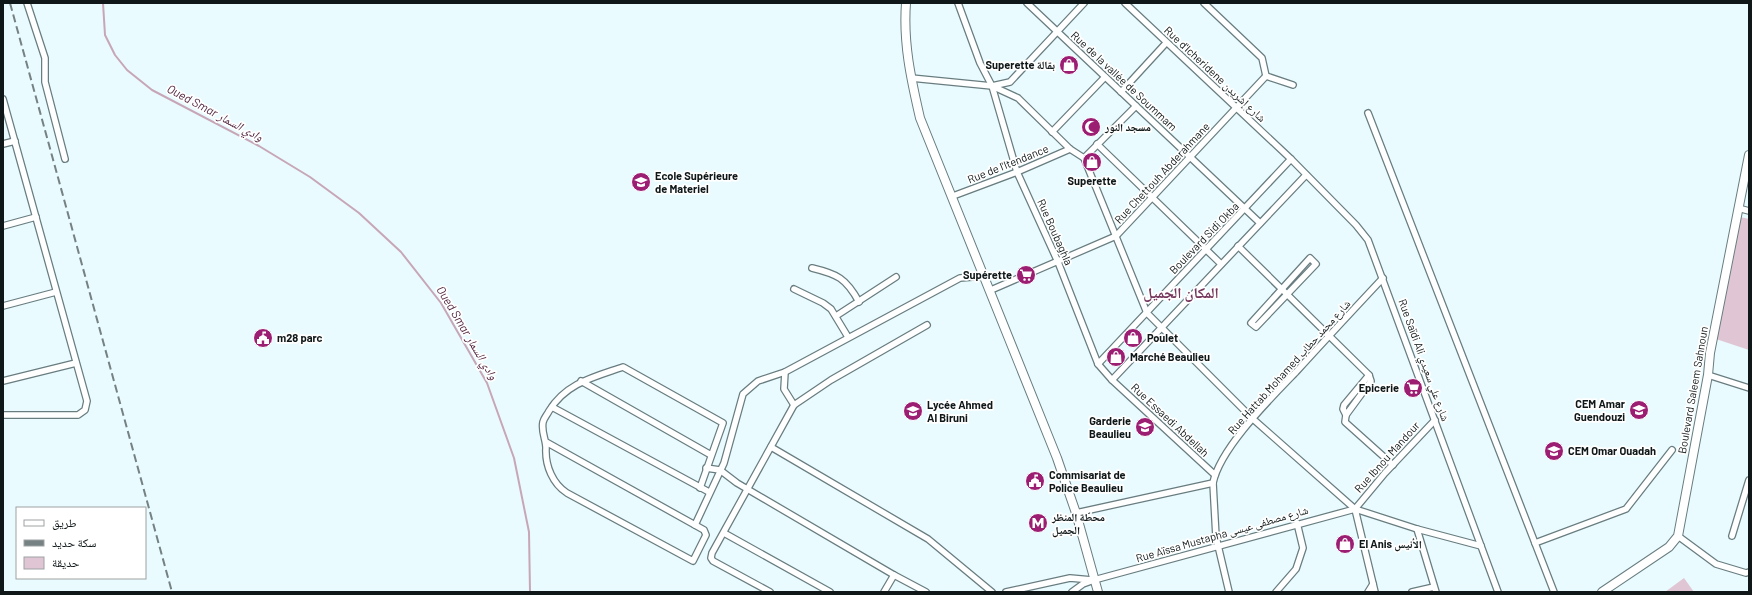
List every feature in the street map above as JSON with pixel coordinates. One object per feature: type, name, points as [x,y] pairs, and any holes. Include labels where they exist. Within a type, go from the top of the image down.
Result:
[{"type":"main road","points":[[906,3],[904,29],[911,78],[920,118],[991,290],[1057,458],[1076,513],[1098,592]]},
{"type":"main road","name":"Boulevard Saleem Sahnoun","points":[[1678,536],[1708,374],[1710,353],[1749,155]]},
{"type":"main road","points":[[1602,592],[1669,547],[1678,536]]},
{"type":"street","points":[[27,3],[45,58],[45,82],[65,159]]},
{"type":"street","name":"Rue Boubaghla","points":[[958,3],[980,63],[992,86],[1017,172],[1058,262],[1098,364],[1112,380]]},
{"type":"street","name":"Rue de la vallée de Soummam","points":[[1027,3],[1260,223]]},
{"type":"street","points":[[911,78],[992,86],[1010,82],[1084,3]]},
{"type":"street","name":"Rue d'Icheridene شارع إشريدن","points":[[1125,3],[1166,43],[1237,107],[1291,160]]},
{"type":"street","points":[[1204,3],[1262,58],[1266,76],[1293,85]]},
{"type":"street","points":[[1121,92],[1166,43]]},
{"type":"street","name":"Rue Chettouh Abderahmane","points":[[991,290],[1116,236],[1266,76]]},
{"type":"street","points":[[1052,132],[1105,77]]},
{"type":"street","points":[[992,86],[1018,98],[1070,149],[1084,158],[1147,312],[1252,418],[1355,509],[1417,529],[1481,546]]},
{"type":"street","points":[[3,99],[87,401],[82,413],[78,415],[3,415]]},
{"type":"street","points":[[1084,158],[1136,106]]},
{"type":"street","points":[[1368,112],[1554,592]]},
{"type":"street","points":[[3,144],[15,141]]},
{"type":"street","points":[[1098,144],[1221,264]]},
{"type":"street","name":"Rue de l'Itendance","points":[[953,196],[1017,172],[1070,149]]},
{"type":"street","name":"Rue Saïdi Ali شارع علي سعيدي","points":[[1291,160],[1356,225],[1368,240],[1498,592]]},
{"type":"street","name":"Boulevard Sidi Okba","points":[[1098,364],[1291,160]]},
{"type":"street","points":[[1112,380],[1306,174]]},
{"type":"street","points":[[1738,208],[1749,211]]},
{"type":"street","points":[[3,226],[36,218]]},
{"type":"street","points":[[1238,246],[1369,375],[1371,381],[1346,415],[1345,422],[1393,465]]},
{"type":"street","points":[[1310,258],[1316,264],[1256,327],[1251,323],[1282,289],[1310,258]]},
{"type":"street","points":[[812,268],[835,273],[842,279],[859,302]]},
{"type":"street","points":[[695,525],[728,450],[743,394],[758,381],[786,372],[848,337],[960,278],[985,276]]},
{"type":"street","points":[[836,316],[896,277]]},
{"type":"street","name":"Rue Hattab Mohamed شارع محمد حطاب","points":[[1229,592],[1218,547],[1214,517],[1213,483],[1215,475],[1233,444],[1252,418],[1383,278]]},
{"type":"street","points":[[794,289],[823,303],[836,316],[848,337]]},
{"type":"street","points":[[3,306],[56,292]]},
{"type":"street","points":[[770,592],[711,558],[712,553],[794,404],[831,380],[927,325]]},
{"type":"street","points":[[3,381],[76,363]]},
{"type":"street","points":[[546,442],[704,530],[706,536],[693,561],[560,488],[553,479],[546,455],[546,442],[542,434],[544,421],[552,407],[570,388],[580,381],[623,367],[723,423],[700,488]]},
{"type":"street","points":[[786,372],[784,389],[794,404]]},
{"type":"street","points":[[1708,374],[1749,388]]},
{"type":"street","name":"Rue Essaedi Abdellah","points":[[1112,380],[1215,475]]},
{"type":"street","points":[[580,381],[711,455]]},
{"type":"street","points":[[552,407],[700,488],[710,492]]},
{"type":"street","name":"Rue Ibnou Mandour","points":[[1355,509],[1435,420]]},
{"type":"street","points":[[771,448],[928,539],[992,592]]},
{"type":"street","points":[[1535,543],[1626,509],[1672,450]]},
{"type":"street","points":[[706,468],[720,470],[737,483],[894,575],[926,592]]},
{"type":"street","points":[[1732,536],[1749,480]]},
{"type":"street","points":[[1076,513],[1213,483]]},
{"type":"street","points":[[1355,509],[1375,592]]},
{"type":"street","name":"Rue Aïssa Mustapha شارع مصطفى عيسى","points":[[1094,580],[1218,547],[1297,523],[1355,509]]},
{"type":"street","points":[[1276,592],[1296,569],[1303,548],[1297,523]]},
{"type":"street","points":[[1412,592],[1435,589],[1417,529]]},
{"type":"street","points":[[724,533],[830,592]]},
{"type":"street","points":[[1678,536],[1716,564],[1746,573],[1749,572]]},
{"type":"street","points":[[884,592],[894,575]]},
{"type":"street","points":[[1006,592],[1070,578],[1094,580]]},
{"type":"street","points":[[1072,592],[1083,584],[1094,580]]},
{"type":"street","points":[[1368,592],[1373,584]]},
{"type":"green space","points":[[1740,217],[1749,219],[1749,350],[1716,339]]},
{"type":"green space","points":[[1684,578],[1694,592],[1665,592]]},
{"type":"waterway","name":"Oued Smar وادي السمار","points":[[103,3],[105,35],[115,55],[127,70],[152,90],[259,146],[310,177],[359,213],[401,252],[441,303],[487,383],[514,458],[529,532],[530,592]]},
{"type":"railway","points":[[10,3],[172,592]]},
{"type":"place","name":"Superette بقالة","points":[[1069,65]]},
{"type":"place","name":"مسجد النور","points":[[1091,127]]},
{"type":"place","name":"Superette","points":[[1092,162]]},
{"type":"place","name":"Ecole Supérieure de Materiel","points":[[641,182]]},
{"type":"place","name":"Supérette","points":[[1026,275]]},
{"type":"place","name":"m28 parc","points":[[263,338]]},
{"type":"place","name":"Poulet","points":[[1133,338]]},
{"type":"place","name":"Marché Beaulieu","points":[[1116,357]]},
{"type":"place","name":"Epicerie","points":[[1413,388]]},
{"type":"place","name":"CEM Amar Guendouzi","points":[[1639,410]]},
{"type":"place","name":"Lycée Ahmed Al Biruni","points":[[913,411]]},
{"type":"place","name":"Garderie Beaulieu","points":[[1145,427]]},
{"type":"place","name":"CEM Omar Ouadah","points":[[1554,451]]},
{"type":"place","name":"Commisariat de Police Beaulieu","points":[[1035,481]]},
{"type":"place","name":"محطّة المنظر الجميل","points":[[1038,523]]},
{"type":"place","name":"El Anis الأنيس","points":[[1345,544]]},
{"type":"district","name":"المكان الجميل","points":[[1181,293]]}]
